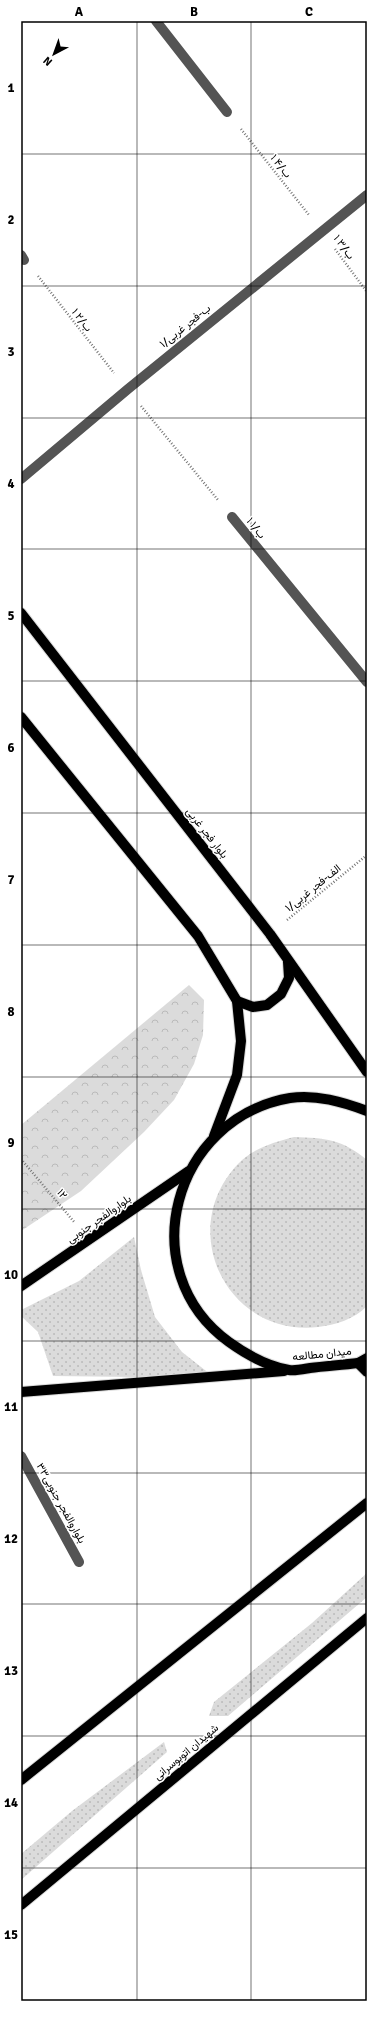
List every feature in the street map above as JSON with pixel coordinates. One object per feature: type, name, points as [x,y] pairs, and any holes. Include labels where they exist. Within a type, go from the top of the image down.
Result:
[{"type":"main road","name":"بلوار فجر غربی","points":[[21,613],[270,934],[367,1072]]},
{"type":"main road","points":[[21,717],[198,936],[237,1001],[241,1041],[236,1075],[214,1136]]},
{"type":"main road","points":[[237,1001],[253,1007],[267,1005],[281,994],[289,978],[288,960]]},
{"type":"main road","name":"میدان مطالعه","points":[[363,1361],[290,1370],[249,1356],[214,1331],[188,1296],[175,1255],[175,1212],[189,1171],[214,1136],[249,1111],[291,1098],[334,1099],[367,1111]]},
{"type":"main road","name":"بلواروالفجر جنوبی","points":[[21,1286],[189,1171]]},
{"type":"main road","points":[[363,1361],[367,1372]]},
{"type":"main road","points":[[21,1392],[290,1370]]},
{"type":"main road","points":[[21,1780],[367,1503]]},
{"type":"main road","name":"شهیدان اتوبوسرانی","points":[[21,1905],[367,1618]]},
{"type":"street","points":[[156,21],[227,112]]},
{"type":"street","name":"۱/ب-فجر غربی","points":[[21,479],[128,389],[367,195]]},
{"type":"street","name":"۱ ب/۱","points":[[232,517],[367,682]]},
{"type":"street","name":"بلواروالفجر جنوبی۳۳","points":[[21,1456],[79,1562]]},
{"type":"path","name":"۱ ب/۴","points":[[227,112],[322,230]]},
{"type":"path","name":"۱ ب/۳","points":[[322,230],[367,292]]},
{"type":"path","name":"۱ ب/۲","points":[[23,257],[128,389]]},
{"type":"path","name":"۱ ب/۱","points":[[128,389],[232,517]]},
{"type":"path","name":"۱/الف-فجر غربی","points":[[270,934],[367,855]]},
{"type":"path","name":"۱۲","points":[[21,1159],[90,1240]]},
{"type":"green space","points":[[189,985],[204,1000],[203,1035],[194,1064],[174,1100],[144,1132],[81,1191],[21,1231],[21,1125]]},
{"type":"green space","points":[[294,1137],[333,1141],[358,1153],[367,1160],[367,1306],[351,1318],[331,1325],[318,1327],[286,1326],[258,1315],[236,1297],[220,1274],[212,1247],[211,1219],[220,1190],[238,1164],[244,1158],[257,1150]]},
{"type":"green space","points":[[134,1237],[141,1270],[155,1317],[182,1352],[215,1378],[53,1376],[38,1332],[21,1316],[21,1310],[79,1281]]},
{"type":"green space","points":[[367,1573],[367,1597],[228,1716],[209,1716],[214,1702],[312,1623]]},
{"type":"green space","points":[[164,1742],[167,1752],[21,1880],[21,1854],[72,1811]]}]
